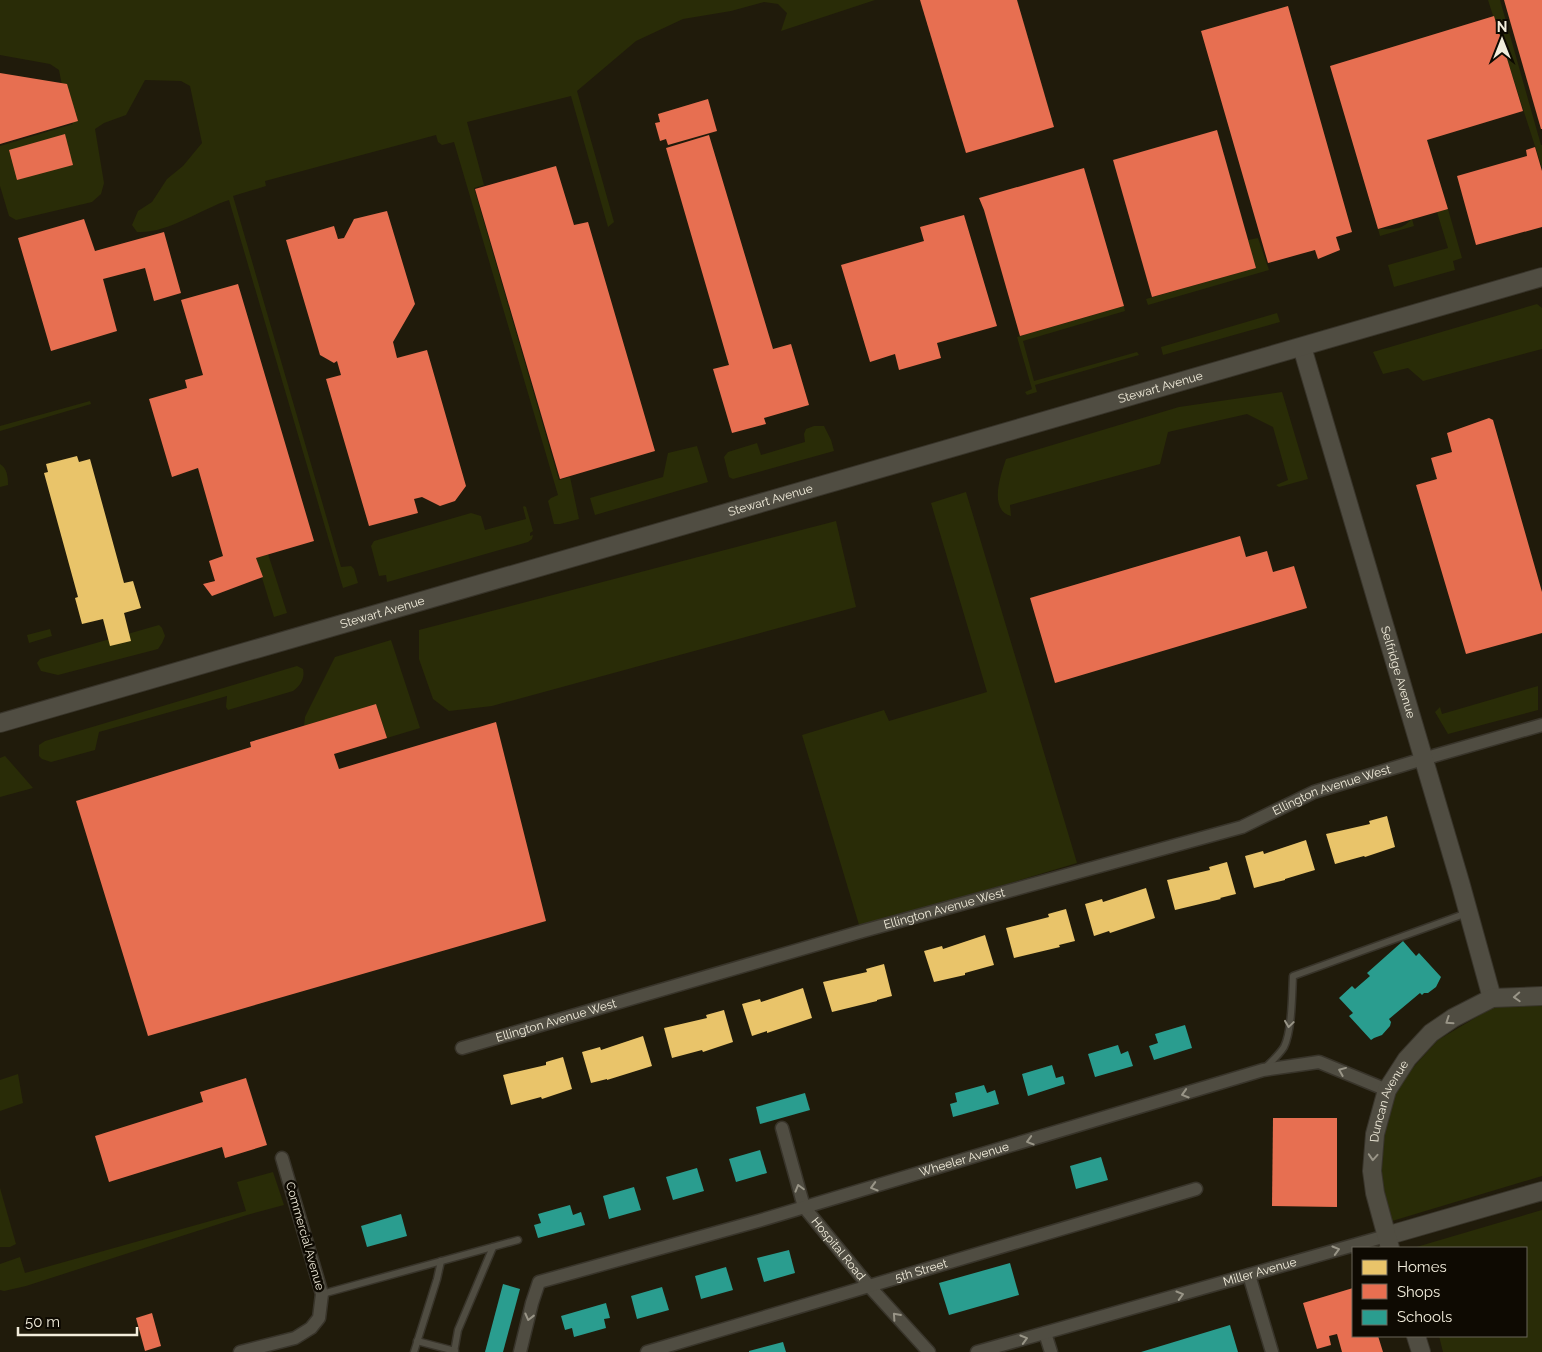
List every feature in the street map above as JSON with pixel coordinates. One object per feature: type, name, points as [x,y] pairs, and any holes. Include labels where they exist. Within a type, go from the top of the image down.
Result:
[{"type":"main road","name":"Stewart Avenue","points":[[0,724],[1542,277]]},
{"type":"main road","name":"Selfridge Avenue","points":[[1302,347],[1424,759],[1492,998]]},
{"type":"main road","points":[[1492,998],[1542,996]]},
{"type":"main road","name":"Duncan Avenue","points":[[1388,1242],[1375,1193],[1372,1171],[1375,1134],[1387,1090],[1407,1059],[1432,1033],[1453,1018],[1492,998]]},
{"type":"main road","name":"Miller Avenue","points":[[1388,1242],[1542,1191]]},
{"type":"main road","points":[[1416,1337],[1421,1352]]},
{"type":"street","name":"Ellington Avenue West","points":[[462,1048],[863,931],[1242,827],[1314,792],[1542,725]]},
{"type":"street","name":"Wheeler Avenue","points":[[520,1352],[532,1302],[539,1282],[758,1221],[1132,1111],[1263,1070],[1319,1062],[1387,1090]]},
{"type":"street","name":"Hospital Road","points":[[782,1128],[804,1207],[870,1286],[929,1352]]},
{"type":"street","name":"Commercial Avenue","points":[[240,1352],[295,1338],[311,1328],[319,1318],[322,1294],[282,1158]]},
{"type":"street","name":"5th Street","points":[[647,1352],[1196,1189]]},
{"type":"street","name":"Miller Avenue","points":[[1367,1247],[1388,1242]]},
{"type":"street","name":"Miller Avenue","points":[[977,1352],[1249,1275],[1352,1251]]},
{"type":"street","points":[[1249,1275],[1272,1352]]},
{"type":"street","points":[[1045,1333],[1051,1352]]},
{"type":"lane","points":[[1263,1070],[1278,1056],[1284,1046],[1290,1021],[1293,976],[1468,912]]},
{"type":"lane","points":[[322,1294],[518,1240]]},
{"type":"lane","points":[[417,1341],[454,1351],[458,1330],[493,1247]]},
{"type":"lane","points":[[414,1352],[441,1261]]},
{"type":"green space","points":[[0,0],[875,0],[781,31],[787,13],[778,4],[764,2],[731,11],[683,19],[636,41],[577,91],[614,222],[608,227],[571,96],[467,122],[484,185],[474,188],[559,480],[570,477],[579,519],[554,524],[548,501],[558,495],[454,142],[442,145],[438,142],[436,135],[265,181],[266,186],[233,196],[341,567],[351,566],[354,569],[358,583],[343,588],[229,200],[160,229],[137,232],[132,225],[138,211],[152,202],[167,179],[183,166],[202,143],[190,86],[181,81],[145,80],[126,115],[104,123],[95,129],[104,183],[101,194],[92,202],[16,220],[9,216],[0,186],[0,146],[73,124],[65,101],[59,70],[50,64],[0,55]]},
{"type":"green space","points":[[1488,0],[1500,0],[1542,145],[1542,168]]},
{"type":"green space","points":[[1448,209],[1462,258],[1453,261],[1455,270],[1394,287],[1388,265],[1448,248],[1437,212]]},
{"type":"green space","points":[[1412,219],[1414,226],[1380,236],[1378,229],[1400,227]]},
{"type":"green space","points":[[1258,238],[1269,270],[1148,305],[1146,299],[1255,268],[1248,240]]},
{"type":"green space","points":[[1537,304],[1542,308],[1542,349],[1423,381],[1408,368],[1383,374],[1373,352]]},
{"type":"green space","points":[[1124,306],[1125,311],[1023,341],[1034,381],[1137,352],[1139,355],[1035,385],[1037,392],[1027,395],[1025,392],[1032,389],[1017,337]]},
{"type":"green space","points":[[1277,313],[1280,322],[1163,355],[1161,347]]},
{"type":"green space","points":[[1282,392],[1308,479],[1279,487],[1276,485],[1288,480],[1273,427],[1247,414],[1168,432],[1160,464],[1010,505],[1011,516],[1000,507],[998,499],[999,482],[1006,459],[1179,407]]},
{"type":"green space","points":[[90,401],[91,404],[0,431],[0,426]]},
{"type":"green space","points":[[814,426],[824,426],[834,451],[733,479],[729,477],[724,457],[728,452],[757,443],[761,455],[805,442],[804,434],[806,429]]},
{"type":"green space","points":[[697,446],[708,482],[595,515],[590,498],[663,477],[668,453]]},
{"type":"green space","points":[[0,464],[6,470],[8,485],[0,487]]},
{"type":"green space","points":[[966,492],[1077,863],[860,928],[802,735],[884,710],[889,721],[987,692],[931,503]]},
{"type":"green space","points":[[524,506],[526,507],[533,531],[530,533],[530,536],[533,535],[532,539],[528,542],[387,582],[386,575],[379,576],[371,546],[374,541],[471,513],[481,516],[485,530],[526,519]]},
{"type":"green space","points":[[836,521],[856,607],[492,706],[449,711],[433,699],[419,659],[419,630]]},
{"type":"green space","points":[[268,554],[287,613],[274,617],[256,558]]},
{"type":"green space","points":[[159,625],[165,636],[158,649],[58,675],[41,671],[37,663],[40,659]]},
{"type":"green space","points":[[50,629],[52,636],[29,643],[27,635]]},
{"type":"green space","points":[[391,640],[420,728],[387,738],[376,704],[304,726],[305,717],[335,657]]},
{"type":"green space","points":[[297,666],[303,669],[303,678],[293,691],[228,710],[226,707],[227,696],[99,732],[95,750],[51,762],[39,756],[39,745],[45,741]]},
{"type":"green space","points":[[1538,686],[1538,710],[1448,734],[1435,712],[1440,707],[1442,714]]},
{"type":"green space","points":[[5,756],[33,788],[0,797],[0,758]]},
{"type":"green space","points":[[1542,1001],[1542,1176],[1392,1221],[1388,1213],[1381,1180],[1385,1125],[1399,1083],[1438,1040],[1480,1015],[1498,1005]]},
{"type":"green space","points":[[18,1074],[23,1103],[0,1111],[0,1080]]},
{"type":"green space","points":[[273,1172],[284,1205],[247,1215],[26,1286],[4,1291],[0,1290],[0,1264],[20,1257],[25,1273],[246,1211],[237,1182]]},
{"type":"green space","points":[[0,1188],[16,1244],[10,1247],[0,1247]]},
{"type":"green space","points":[[1542,1210],[1542,1352],[1443,1352],[1439,1337],[1527,1337],[1527,1247],[1416,1247]]},
{"type":"building: Homes","points":[[77,456],[79,462],[90,459],[124,583],[133,581],[141,608],[124,613],[131,641],[110,646],[103,619],[82,624],[75,598],[78,597],[44,473],[48,472],[46,464]]},
{"type":"building: Homes","points":[[1387,816],[1395,847],[1335,864],[1326,834],[1370,824],[1369,821]]},
{"type":"building: Homes","points":[[1306,840],[1315,870],[1254,888],[1245,856],[1263,851],[1264,854]]},
{"type":"building: Homes","points":[[1227,862],[1236,894],[1175,910],[1167,880],[1210,870],[1209,867]]},
{"type":"building: Homes","points":[[1146,888],[1155,918],[1110,933],[1109,931],[1094,936],[1085,904],[1102,899],[1103,902]]},
{"type":"building: Homes","points":[[1066,909],[1075,941],[1059,945],[1060,947],[1014,958],[1006,928],[1049,917],[1048,914]]},
{"type":"building: Homes","points":[[985,935],[994,965],[965,973],[965,975],[934,982],[924,951],[942,946],[943,949]]},
{"type":"building: Homes","points":[[884,964],[892,996],[832,1012],[823,982],[867,972],[866,969]]},
{"type":"building: Homes","points":[[803,988],[812,1018],[752,1036],[742,1004],[760,999],[761,1002]]},
{"type":"building: Homes","points":[[724,1010],[733,1042],[703,1052],[702,1050],[672,1058],[664,1028],[707,1018],[706,1015]]},
{"type":"building: Homes","points":[[643,1036],[652,1066],[591,1083],[582,1052],[600,1047],[601,1050]]},
{"type":"building: Homes","points":[[563,1057],[572,1089],[542,1099],[541,1097],[511,1105],[503,1075],[546,1065],[546,1062]]},
{"type":"building: Shops","points":[[920,0],[1017,0],[1054,127],[966,153]]},
{"type":"building: Shops","points":[[1504,0],[1542,0],[1542,129],[1541,129]]},
{"type":"building: Shops","points":[[1288,6],[1352,232],[1336,237],[1340,250],[1318,259],[1315,250],[1268,263],[1201,31]]},
{"type":"building: Shops","points":[[1494,16],[1523,111],[1427,140],[1448,209],[1378,229],[1330,66]]},
{"type":"building: Shops","points":[[0,73],[67,84],[78,121],[0,144]]},
{"type":"building: Shops","points":[[708,99],[717,131],[668,145],[666,139],[660,141],[655,123],[660,122],[658,114]]},
{"type":"building: Shops","points":[[1217,130],[1256,268],[1152,297],[1113,160]]},
{"type":"building: Shops","points":[[65,134],[73,165],[17,180],[9,150]]},
{"type":"building: Shops","points":[[709,135],[773,349],[791,344],[809,405],[764,418],[766,424],[732,433],[713,369],[729,365],[666,148]]},
{"type":"building: Shops","points":[[1535,147],[1542,171],[1542,227],[1476,245],[1457,176],[1527,156],[1526,150]]},
{"type":"building: Shops","points":[[556,166],[574,225],[588,222],[655,451],[560,479],[475,189]]},
{"type":"building: Shops","points":[[1084,168],[1124,306],[1020,336],[979,198]]},
{"type":"building: Shops","points":[[387,211],[415,304],[393,342],[397,358],[427,350],[466,486],[455,501],[440,506],[422,497],[414,499],[418,513],[369,526],[326,379],[341,375],[337,361],[334,363],[320,355],[286,240],[334,226],[338,239],[344,238],[354,219]]},
{"type":"building: Shops","points":[[964,215],[997,326],[937,343],[941,358],[899,370],[895,354],[870,362],[841,265],[924,241],[920,227]]},
{"type":"building: Shops","points":[[84,219],[95,251],[164,232],[181,293],[154,301],[145,268],[103,279],[117,331],[51,351],[18,238]]},
{"type":"building: Shops","points":[[238,284],[314,541],[256,558],[263,577],[212,596],[203,584],[215,581],[209,561],[223,556],[198,468],[172,477],[149,399],[187,388],[185,380],[203,375],[181,300]]},
{"type":"building: Shops","points":[[1489,418],[1493,420],[1542,592],[1542,633],[1466,654],[1416,485],[1437,479],[1431,458],[1452,452],[1447,433]]},
{"type":"building: Shops","points":[[1240,536],[1246,557],[1267,551],[1273,572],[1294,566],[1307,608],[1055,683],[1030,598]]},
{"type":"building: Shops","points":[[376,704],[387,738],[334,754],[339,769],[496,722],[546,921],[148,1036],[76,801],[251,747],[250,742]]},
{"type":"building: Shops","points":[[246,1078],[267,1145],[225,1158],[222,1147],[109,1182],[95,1136],[203,1102],[200,1092]]},
{"type":"building: Shops","points":[[1273,1118],[1337,1118],[1337,1207],[1272,1206]]},
{"type":"building: Shops","points":[[1352,1288],[1352,1337],[1378,1337],[1383,1352],[1342,1352],[1337,1334],[1329,1336],[1331,1345],[1317,1349],[1303,1303]]},
{"type":"building: Shops","points":[[152,1313],[161,1346],[145,1351],[136,1318]]},
{"type":"building: Schools","points":[[1403,941],[1416,956],[1419,953],[1441,977],[1436,987],[1428,993],[1422,995],[1420,993],[1389,1019],[1391,1022],[1390,1026],[1382,1035],[1371,1040],[1349,1016],[1353,1013],[1339,998],[1352,986],[1355,989],[1370,976],[1367,973]]},
{"type":"building: Schools","points":[[1185,1025],[1192,1048],[1154,1060],[1149,1046],[1158,1043],[1155,1034]]},
{"type":"building: Schools","points":[[1118,1045],[1121,1054],[1128,1051],[1133,1066],[1095,1077],[1088,1054]]},
{"type":"building: Schools","points":[[1052,1065],[1056,1078],[1063,1076],[1065,1084],[1028,1096],[1022,1074]]},
{"type":"building: Schools","points":[[984,1085],[987,1093],[995,1090],[999,1104],[953,1117],[950,1104],[957,1102],[955,1093]]},
{"type":"building: Schools","points":[[805,1093],[810,1110],[760,1124],[756,1107]]},
{"type":"building: Schools","points":[[760,1150],[767,1173],[736,1182],[729,1159]]},
{"type":"building: Schools","points":[[1101,1157],[1108,1180],[1076,1189],[1070,1166]]},
{"type":"building: Schools","points":[[697,1168],[704,1191],[673,1200],[666,1177]]},
{"type":"building: Schools","points":[[634,1187],[641,1210],[609,1219],[603,1196]]},
{"type":"building: Schools","points":[[570,1205],[573,1215],[581,1212],[585,1225],[538,1238],[534,1225],[541,1223],[538,1214]]},
{"type":"building: Schools","points":[[401,1214],[407,1236],[367,1247],[361,1226]]},
{"type":"building: Schools","points":[[789,1250],[795,1273],[764,1282],[757,1258]]},
{"type":"building: Schools","points":[[1010,1263],[1019,1295],[949,1315],[939,1283]]},
{"type":"building: Schools","points":[[726,1267],[733,1290],[701,1299],[695,1276]]},
{"type":"building: Schools","points":[[503,1284],[520,1289],[503,1352],[485,1352]]},
{"type":"building: Schools","points":[[662,1287],[669,1310],[637,1319],[631,1296]]},
{"type":"building: Schools","points":[[606,1303],[610,1318],[604,1319],[606,1328],[574,1337],[572,1328],[565,1330],[561,1316]]},
{"type":"building: Schools","points":[[1230,1325],[1238,1352],[1141,1352]]},
{"type":"building: Schools","points":[[783,1342],[786,1352],[749,1352],[749,1351]]}]
